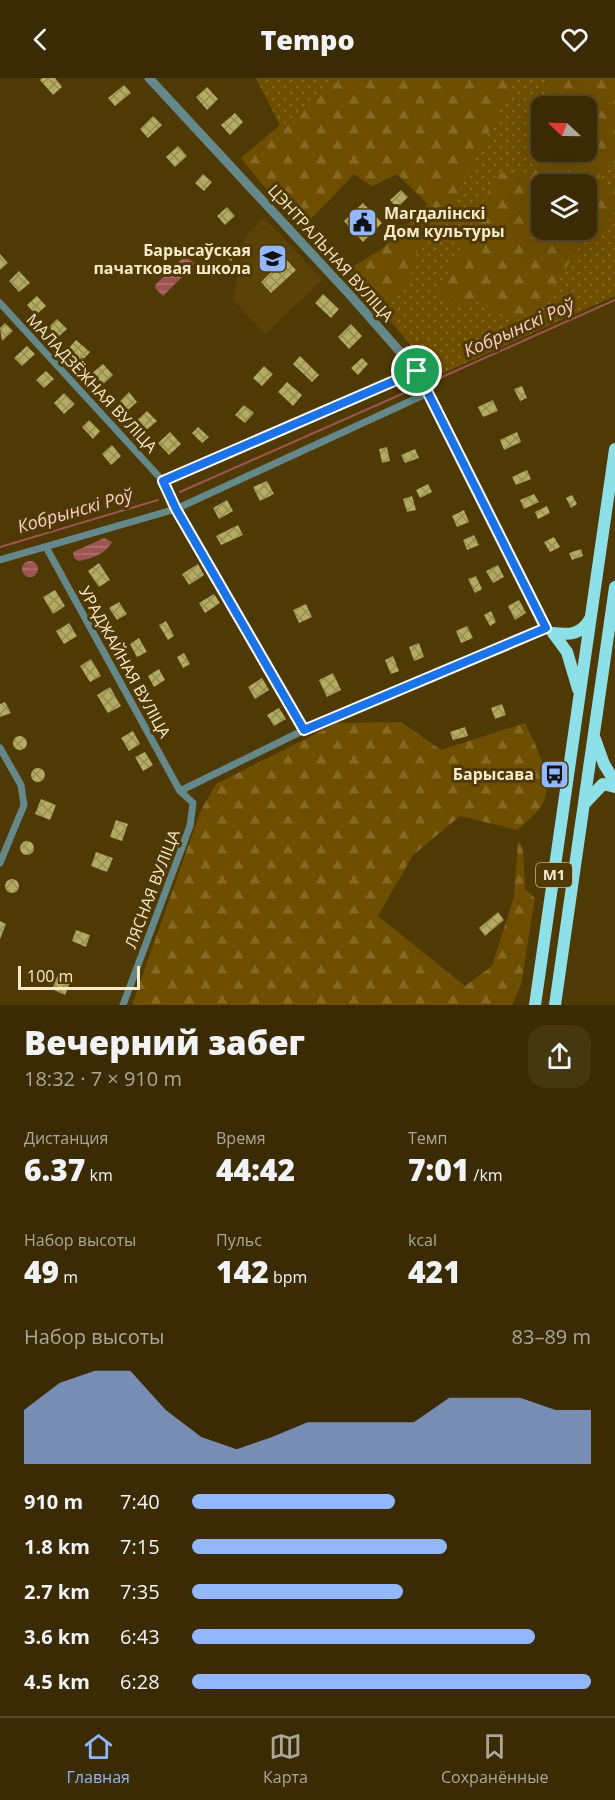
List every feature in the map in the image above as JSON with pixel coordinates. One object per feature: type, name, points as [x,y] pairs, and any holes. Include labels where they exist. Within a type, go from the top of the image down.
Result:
[{"type":"highway","name":"М1","points":[[536,1005],[615,449]]},
{"type":"highway","name":"М1","points":[[555,1005],[615,587]]},
{"type":"highway","points":[[549,630],[567,635],[577,633],[586,626],[590,618]]},
{"type":"highway","points":[[549,630],[567,652],[579,693]]},
{"type":"highway","points":[[594,735],[604,764],[615,785]]},
{"type":"highway","points":[[585,804],[603,784],[615,785]]},
{"type":"street","name":"ЦЭНТРАЛЬНАЯ ВУЛІЦА","points":[[149,78],[350,295],[417,371],[549,630]]},
{"type":"street","name":"МАЛАДЗЁЖНАЯ ВУЛІЦА","points":[[0,303],[163,481],[176,509],[304,730]]},
{"type":"street","points":[[163,481],[417,371]]},
{"type":"street","points":[[0,560],[176,509],[428,393]]},
{"type":"street","name":"УРАДЖАЙНАЯ ВУЛІЦА","points":[[46,547],[180,791]]},
{"type":"street","points":[[180,791],[304,730],[549,630]]},
{"type":"street","points":[[0,748],[21,785],[24,805],[0,863]]},
{"type":"street","name":"ЛЯСНАЯ ВУЛІЦА","points":[[123,1005],[190,826],[193,803],[180,791]]},
{"type":"shaded area","name":"Барысаўская пачатковая школа","points":[[264,217],[322,280],[265,335],[233,299],[245,238]]},
{"type":"shaded area","points":[[185,256],[195,264],[163,296],[155,288],[156,284]]},
{"type":"shaded area","points":[[104,538],[112,542],[103,552],[79,561],[74,558],[73,552]]},
{"type":"shaded area","points":[[27,561],[33,561],[38,569],[36,575],[27,577],[22,572],[22,566]]},
{"type":"green space","points":[[256,78],[615,78],[615,296],[437,376],[347,270],[381,250],[428,204],[397,174],[372,186],[354,174],[300,230],[241,158],[280,125]]},
{"type":"green space","points":[[342,78],[517,78],[439,229],[417,244],[415,262],[408,279],[396,293],[381,304],[372,301],[347,270],[381,250],[428,204],[397,174],[372,186],[354,174],[300,230],[241,158]]},
{"type":"green space","points":[[550,78],[615,78],[615,162],[600,170],[599,183],[615,189],[615,212],[603,228],[597,233],[597,174],[531,174],[531,240],[588,240],[578,248],[545,302],[522,317],[495,314],[478,299],[458,307],[438,294],[497,173],[521,174],[541,165],[541,162],[597,162],[597,96],[547,96]]},
{"type":"green space","points":[[401,722],[441,750],[525,723],[538,751],[545,773],[546,793],[541,807],[535,814],[517,830],[460,816],[413,855],[378,916],[465,986],[492,966],[514,897],[518,840],[523,849],[525,889],[535,898],[521,985],[512,1005],[132,1005],[201,810],[216,784],[337,723]]},
{"type":"building","points":[[55,78],[62,87],[53,95],[40,80]]},
{"type":"building","points":[[124,85],[131,93],[115,106],[108,98]]},
{"type":"building","points":[[207,87],[218,99],[207,110],[196,97]]},
{"type":"building","points":[[235,113],[243,122],[230,135],[221,125]]},
{"type":"building","points":[[153,116],[162,125],[148,138],[140,129]]},
{"type":"building","points":[[178,146],[187,156],[175,167],[166,157]]},
{"type":"building","points":[[203,174],[212,182],[204,191],[195,183]]},
{"type":"building","points":[[401,190],[408,197],[397,208],[390,200]]},
{"type":"building","name":"Магдалінскі Дом культуры","points":[[363,203],[382,223],[363,242],[344,221]]},
{"type":"building","points":[[227,207],[235,216],[225,225],[217,216]]},
{"type":"building","points":[[231,248],[237,254],[231,261],[224,256]]},
{"type":"building","points":[[0,254],[8,263],[0,270]]},
{"type":"building","points":[[281,254],[296,270],[271,293],[261,282],[276,267],[272,262]]},
{"type":"building","points":[[19,271],[30,283],[19,292],[9,281]]},
{"type":"building","points":[[323,294],[339,309],[331,318],[315,303]]},
{"type":"building","points":[[37,296],[46,306],[36,315],[27,305]]},
{"type":"building","points":[[57,319],[67,329],[58,337],[49,327]]},
{"type":"building","points":[[5,323],[13,331],[2,341],[0,328]]},
{"type":"building","points":[[351,324],[362,336],[349,349],[338,337]]},
{"type":"building","points":[[76,340],[90,352],[81,362],[68,349]]},
{"type":"building","points":[[27,346],[35,354],[22,366],[14,358]]},
{"type":"building","points":[[300,356],[319,375],[312,382],[293,364]]},
{"type":"building","points":[[362,358],[368,364],[358,375],[351,368]]},
{"type":"building","points":[[103,364],[113,375],[101,386],[91,374]]},
{"type":"building","points":[[264,366],[273,374],[262,386],[253,378]]},
{"type":"building","points":[[46,371],[54,379],[44,388],[36,380]]},
{"type":"building","points":[[287,382],[302,395],[293,406],[278,392]]},
{"type":"building","points":[[522,386],[527,398],[520,401],[514,389]]},
{"type":"building","points":[[129,392],[137,402],[128,410],[120,401]]},
{"type":"building","points":[[64,393],[75,404],[64,414],[54,403]]},
{"type":"building","points":[[493,400],[498,411],[483,417],[478,407]]},
{"type":"building","points":[[244,405],[254,413],[245,423],[235,415]]},
{"type":"building","points":[[147,411],[157,421],[145,431],[136,421]]},
{"type":"building","points":[[89,420],[100,431],[93,439],[82,427]]},
{"type":"building","points":[[198,427],[209,437],[202,443],[192,433]]},
{"type":"building","points":[[170,432],[181,444],[169,455],[158,443]]},
{"type":"building","points":[[517,432],[521,442],[504,450],[500,440]]},
{"type":"building","points":[[112,445],[121,456],[111,465],[102,454]]},
{"type":"building","points":[[387,447],[390,461],[382,463],[379,449]]},
{"type":"building","points":[[415,449],[419,458],[405,463],[401,455]]},
{"type":"building","points":[[527,470],[531,479],[516,485],[512,477]]},
{"type":"building","points":[[267,481],[274,494],[260,501],[253,487]]},
{"type":"building","points":[[428,484],[432,492],[420,498],[416,490]]},
{"type":"building","points":[[534,494],[539,502],[524,509],[520,500]]},
{"type":"building","points":[[572,495],[577,504],[571,508],[566,498]]},
{"type":"building","points":[[412,496],[416,510],[407,512],[403,499]]},
{"type":"building","points":[[227,500],[233,511],[219,519],[213,508]]},
{"type":"building","points":[[547,506],[550,513],[538,519],[535,512]]},
{"type":"building","points":[[464,510],[469,522],[457,527],[452,516]]},
{"type":"building","points":[[238,525],[243,535],[221,545],[216,536]]},
{"type":"building","points":[[474,535],[479,545],[467,550],[463,540]]},
{"type":"building","points":[[554,537],[560,547],[550,552],[544,542]]},
{"type":"building","points":[[581,549],[583,556],[572,560],[569,553]]},
{"type":"building","points":[[99,563],[110,580],[99,587],[88,571]]},
{"type":"building","points":[[198,564],[204,575],[189,585],[182,574]]},
{"type":"building","points":[[498,565],[504,577],[493,583],[486,571]]},
{"type":"building","points":[[476,576],[482,589],[475,593],[468,579]]},
{"type":"building","points":[[55,590],[65,606],[53,614],[43,597]]},
{"type":"building","points":[[214,594],[220,603],[205,613],[199,603]]},
{"type":"building","points":[[519,600],[526,613],[515,620],[508,606]]},
{"type":"building","points":[[119,602],[127,614],[117,620],[109,608]]},
{"type":"building","points":[[306,604],[312,617],[299,623],[293,610]]},
{"type":"building","points":[[491,611],[496,622],[490,626],[484,615]]},
{"type":"building","points":[[166,621],[174,636],[168,640],[159,625]]},
{"type":"building","points":[[69,623],[77,636],[64,644],[56,631]]},
{"type":"building","points":[[467,626],[473,638],[461,643],[456,631]]},
{"type":"building","points":[[139,638],[147,652],[137,657],[130,644]]},
{"type":"building","points":[[419,643],[424,657],[414,661],[409,647]]},
{"type":"building","points":[[184,653],[190,664],[183,668],[177,657]]},
{"type":"building","points":[[393,656],[399,671],[391,674],[385,660]]},
{"type":"building","points":[[91,659],[101,676],[90,682],[80,666]]},
{"type":"building","points":[[159,669],[165,680],[154,687],[148,676]]},
{"type":"building","points":[[333,673],[341,690],[327,697],[319,680]]},
{"type":"building","points":[[262,678],[269,690],[255,699],[248,687]]},
{"type":"building","points":[[110,687],[121,706],[108,713],[97,695]]},
{"type":"building","points":[[5,702],[11,713],[0,717],[0,704]]},
{"type":"building","points":[[502,704],[506,715],[495,719],[491,708]]},
{"type":"building","points":[[279,708],[286,719],[274,726],[267,715]]},
{"type":"building","points":[[465,727],[468,736],[453,740],[450,732]]},
{"type":"building","points":[[133,731],[140,744],[129,751],[121,738]]},
{"type":"building","points":[[20,736],[25,738],[27,743],[25,748],[20,750],[15,748],[13,743],[15,738]]},
{"type":"building","points":[[145,752],[153,765],[143,771],[135,757]]},
{"type":"building","points":[[38,768],[43,770],[45,775],[43,780],[38,782],[33,780],[31,775],[33,770]]},
{"type":"building","points":[[41,799],[56,805],[50,820],[35,814]]},
{"type":"building","points":[[116,820],[128,824],[122,841],[110,837]]},
{"type":"building","points":[[27,841],[32,843],[34,848],[32,853],[27,855],[22,853],[20,848],[22,843]]},
{"type":"building","points":[[96,852],[113,858],[107,872],[91,866]]},
{"type":"building","points":[[12,879],[17,881],[19,886],[17,891],[12,893],[7,891],[5,886],[7,881]]},
{"type":"building","points":[[498,912],[504,920],[485,936],[479,928]]},
{"type":"building","points":[[0,921],[6,924],[0,939]]},
{"type":"building","points":[[76,930],[90,935],[86,947],[72,941]]},
{"type":"building","points":[[58,975],[71,980],[65,995],[52,989]]},
{"type":"waterway","name":"Кобрынскі Роў","points":[[433,381],[615,300]]},
{"type":"waterway","name":"Кобрынскі Роў","points":[[180,492],[420,386]]},
{"type":"waterway","name":"Кобрынскі Роў","points":[[0,547],[158,500]]},
{"type":"place","name":"Магдалінскі Дом культуры","points":[[363,222]]},
{"type":"place","name":"Барысаўская пачатковая школа","points":[[272,259]]},
{"type":"place","name":"Барысава","points":[[555,774]]},
{"type":"route","points":[[417,371],[546,628],[304,730],[176,509],[163,481],[203,466],[417,371]]}]
